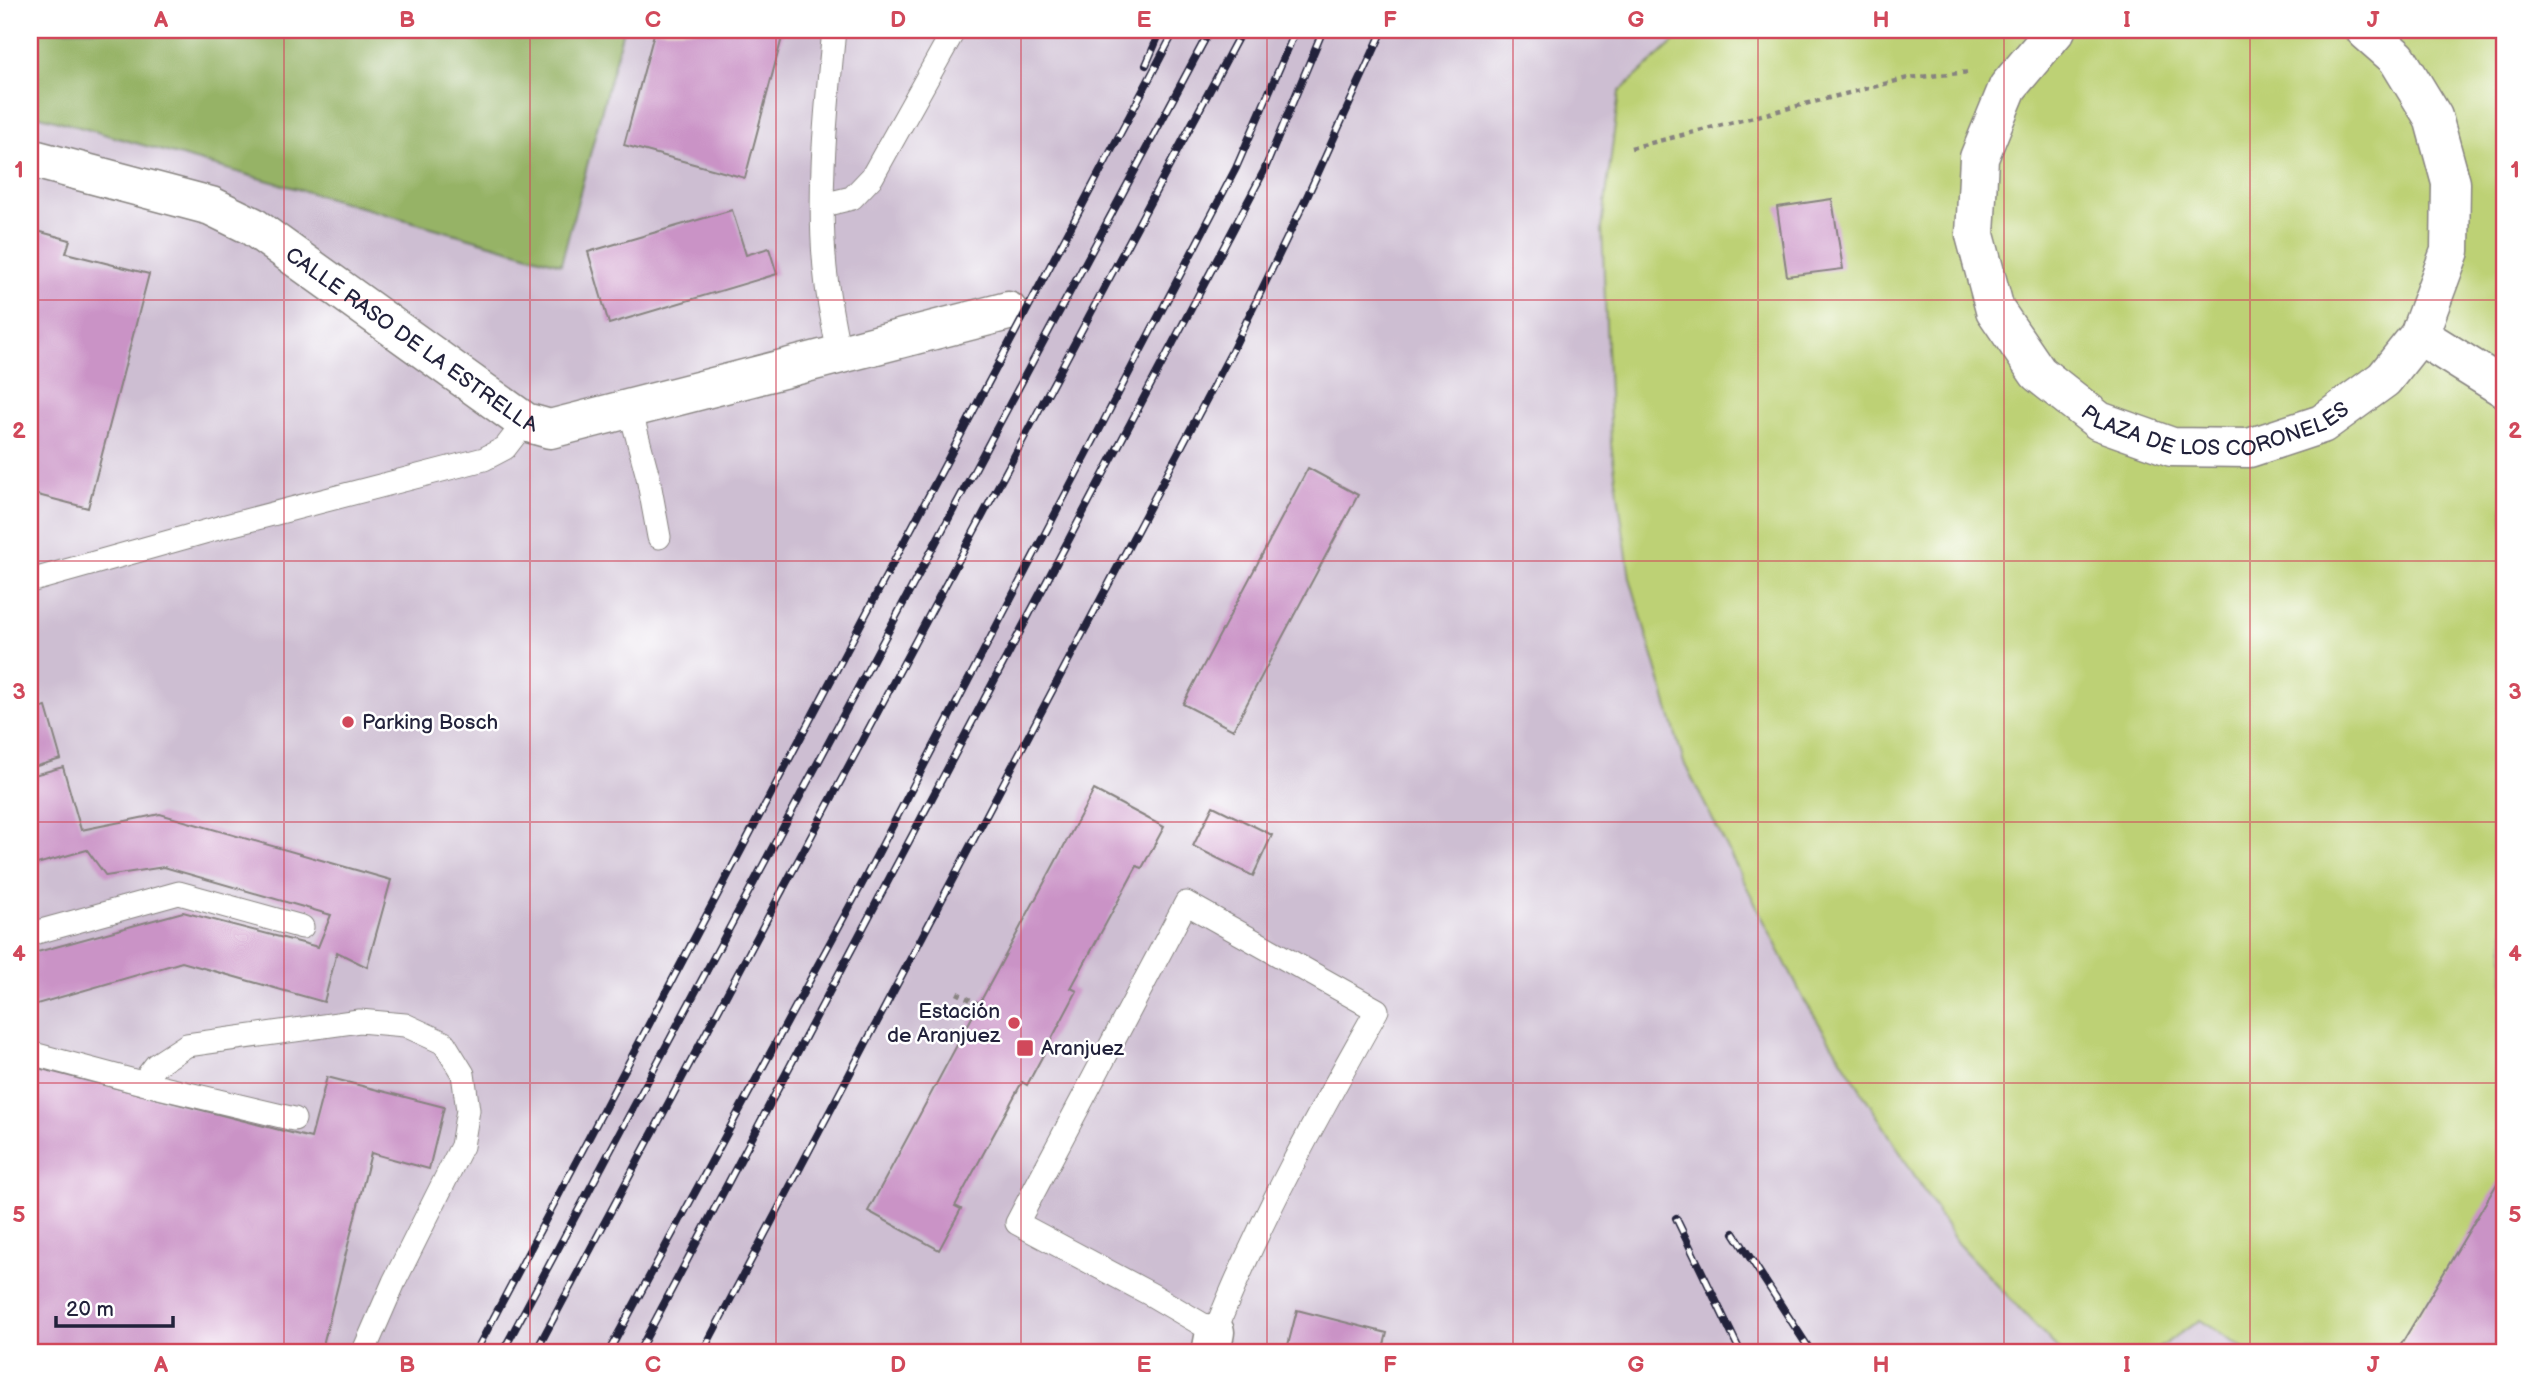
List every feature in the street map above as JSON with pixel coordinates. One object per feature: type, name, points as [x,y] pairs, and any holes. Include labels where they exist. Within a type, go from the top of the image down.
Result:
[{"type":"street","name":"PLAZA DE LOS CORONELES","points":[[2056,30],[2008,87],[1979,158],[1975,235],[1995,310],[2038,373],[2099,421],[2172,447],[2249,448],[2322,424],[2384,380],[2419,335],[2450,251],[2451,183],[2433,117],[2397,58],[2365,30]]},
{"type":"street","name":"CALLE RASO DE LA ESTRELLA","points":[[30,158],[211,206],[252,226],[525,422],[550,429],[1009,311]]},
{"type":"street","points":[[2419,335],[2504,388]]},
{"type":"lane","points":[[834,30],[826,110],[823,205],[827,285],[839,355]]},
{"type":"lane","points":[[823,205],[852,198],[872,177],[954,30]]},
{"type":"lane","points":[[630,409],[648,477],[659,537]]},
{"type":"lane","points":[[30,581],[484,458],[505,448],[525,422]]},
{"type":"lane","points":[[30,934],[178,893],[302,927]]},
{"type":"lane","points":[[1186,903],[1377,1010],[1289,1168],[1250,1247],[1213,1343],[1152,1295],[1017,1223],[1186,903]]},
{"type":"lane","points":[[142,1083],[156,1065],[187,1045],[359,1021],[405,1025],[444,1043],[463,1074],[468,1110],[462,1146],[394,1282],[363,1353]]},
{"type":"lane","points":[[30,1053],[142,1083],[295,1118]]},
{"type":"path","points":[[1631,148],[1908,78],[1949,72],[1980,72],[2008,87]]},
{"type":"path","points":[[957,993],[979,1004]]},
{"type":"shaded area","points":[[623,30],[1683,30],[1676,40],[1957,1243],[2062,1353],[30,1353],[30,113],[560,264]]},
{"type":"shaded area","points":[[2200,1319],[2252,1353],[2151,1353]]},
{"type":"green space","points":[[30,30],[623,30],[561,264],[30,113]]},
{"type":"green space","points":[[1683,30],[2504,30],[2504,1353],[2252,1353],[2200,1320],[2151,1353],[2062,1353],[1957,1243],[1803,998],[1684,763],[1630,578],[1611,444],[1602,228],[1619,92],[1676,40]]},
{"type":"building","points":[[655,30],[784,30],[745,178],[624,145]]},
{"type":"building","points":[[1832,199],[1843,269],[1787,276],[1777,207]]},
{"type":"building","points":[[732,210],[746,255],[769,248],[777,274],[609,324],[588,252]]},
{"type":"building","points":[[30,229],[70,240],[66,253],[149,274],[88,508],[30,493]]},
{"type":"building","points":[[1308,468],[1358,495],[1233,730],[1183,704]]},
{"type":"building","points":[[46,707],[61,759],[30,768],[30,711]]},
{"type":"building","points":[[63,767],[81,830],[160,814],[391,880],[367,967],[337,952],[324,1002],[182,962],[30,1006],[30,954],[183,912],[318,947],[331,915],[164,867],[106,876],[87,850],[30,866],[30,776]]},
{"type":"building","name":"Estación de Aranjuez","points":[[1094,790],[1164,827],[1142,868],[1137,866],[1071,988],[1077,991],[1027,1085],[1022,1082],[955,1206],[961,1209],[939,1250],[868,1211]]},
{"type":"building","points":[[1213,806],[1272,835],[1253,876],[1193,846]]},
{"type":"building","points":[[30,1066],[311,1138],[327,1077],[444,1107],[429,1169],[371,1153],[321,1353],[30,1353]]},
{"type":"building","points":[[2504,1172],[2504,1353],[2396,1353]]},
{"type":"building","points":[[1297,1310],[1387,1333],[1382,1353],[1303,1353],[1287,1349]]},
{"type":"railway","points":[[1146,65],[1161,30]]},
{"type":"railway","points":[[475,1353],[1175,30]]},
{"type":"railway","points":[[502,1353],[1210,30]]},
{"type":"railway","points":[[535,1353],[1242,30]]},
{"type":"railway","points":[[608,1353],[864,880],[1236,168],[1296,30]]},
{"type":"railway","points":[[638,1353],[1264,171],[1323,30]]},
{"type":"railway","points":[[702,1353],[1232,351],[1306,199],[1383,30]]},
{"type":"railway","points":[[1676,1218],[1741,1353]]},
{"type":"railway","points":[[1734,1233],[1812,1353]]},
{"type":"place","name":"Parking Bosch","points":[[348,722]]},
{"type":"place","name":"Estación de Aranjuez","points":[[1014,1023]]},
{"type":"place","name":"Aranjuez","points":[[1025,1048]]}]
